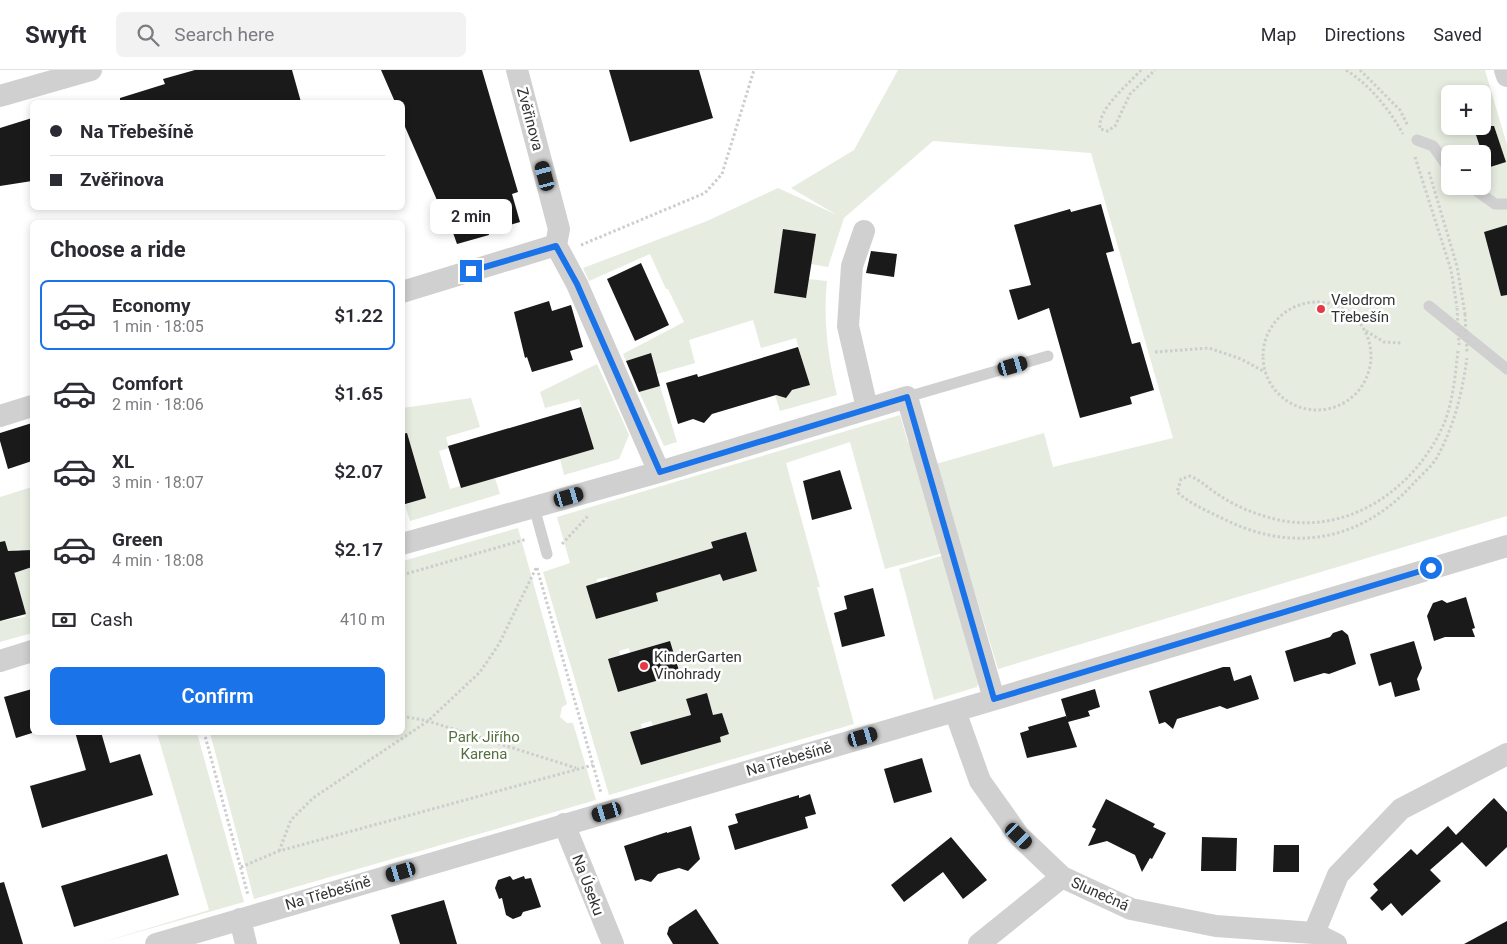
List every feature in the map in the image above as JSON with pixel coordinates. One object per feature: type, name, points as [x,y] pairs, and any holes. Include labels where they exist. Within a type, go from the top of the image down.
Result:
[{"type":"street","points":[[0,96],[91,70]]},
{"type":"street","name":"Zvěřinova","points":[[517,70],[559,229],[558,249]]},
{"type":"street","points":[[1505,70],[1507,76]]},
{"type":"street","points":[[864,231],[852,266],[848,326],[867,408]]},
{"type":"street","points":[[405,291],[558,249],[577,284],[660,472]]},
{"type":"street","points":[[405,543],[660,472],[907,397],[994,699]]},
{"type":"street","points":[[0,416],[30,407]]},
{"type":"street","name":"Na Třebešíně","points":[[156,944],[955,711],[1507,546]]},
{"type":"street","points":[[0,661],[30,652]]},
{"type":"street","name":"Slunečná","points":[[955,711],[980,781],[1019,836],[1062,877],[1131,909],[1216,926],[1314,933],[1336,944]]},
{"type":"street","points":[[1314,933],[1338,875],[1401,809],[1507,754]]},
{"type":"street","name":"Na Úseku","points":[[564,824],[613,944]]},
{"type":"street","points":[[979,944],[1062,877]]},
{"type":"street","points":[[246,944],[247,917]]},
{"type":"lane","points":[[1411,140],[1432,146],[1441,158]]},
{"type":"lane","points":[[1482,195],[1495,204],[1507,204]]},
{"type":"lane","points":[[1429,306],[1507,369]]},
{"type":"lane","points":[[907,397],[1048,356]]},
{"type":"lane","points":[[534,507],[547,554]]},
{"type":"path","points":[[558,249],[705,193],[722,174],[754,70]]},
{"type":"path","points":[[1141,70],[1104,110],[1099,120],[1100,129],[1108,131],[1115,126],[1130,94],[1155,70]]},
{"type":"path","points":[[1346,70],[1374,93],[1424,154],[1457,266],[1465,314],[1467,352],[1462,394],[1452,427],[1435,460],[1407,491],[1383,512],[1359,525],[1335,534],[1311,539],[1283,538],[1259,534],[1236,525],[1186,500],[1178,492],[1181,479],[1190,476],[1244,509],[1265,517],[1288,521],[1333,520],[1364,510],[1379,502],[1402,484],[1428,456],[1444,424],[1453,393],[1459,345],[1457,308],[1451,270],[1414,154]]},
{"type":"path","points":[[1360,70],[1400,110],[1411,140]]},
{"type":"path","points":[[1366,330],[1371,348],[1371,365],[1365,382],[1354,396],[1338,406],[1321,410],[1303,408],[1287,401],[1274,389],[1265,372],[1263,355],[1266,337],[1275,322],[1288,310],[1305,303],[1322,302],[1340,306],[1355,316],[1366,330],[1384,342],[1402,343]]},
{"type":"path","points":[[1156,352],[1209,348],[1241,359],[1265,372]]},
{"type":"path","points":[[547,554],[564,542],[599,504],[604,487]]},
{"type":"path","points":[[405,574],[542,534]]},
{"type":"path","points":[[279,851],[291,820],[313,798],[428,721],[484,665],[499,644],[536,568],[607,812]]},
{"type":"path","points":[[405,717],[428,721],[576,768]]},
{"type":"path","points":[[205,735],[240,867],[247,917]]},
{"type":"path","points":[[240,867],[279,851],[576,768],[593,765]]},
{"type":"green space","name":"Velodrom Třebešín","points":[[898,70],[1485,70],[1489,85],[1441,85],[1441,135],[1491,135],[1491,90],[1507,145],[1507,516],[998,669],[936,464],[1044,433],[1053,467],[1173,438],[1091,153],[933,141],[844,218],[828,267],[811,264],[816,234],[784,229],[774,293],[805,298],[808,279],[827,281],[827,338],[837,395],[780,411],[775,395],[786,397],[791,391],[809,385],[796,338],[761,348],[753,320],[689,340],[695,363],[657,374],[650,353],[626,361],[623,354],[684,322],[650,254],[589,281],[583,268],[707,221],[778,188],[837,215],[791,188],[854,150]]},
{"type":"green space","points":[[597,364],[629,435],[619,459],[564,475],[560,459],[589,432],[579,399],[545,408],[540,392]]},
{"type":"green space","points":[[660,386],[677,442],[664,446],[639,392]]},
{"type":"green space","points":[[471,398],[480,427],[446,437],[449,448],[439,451],[450,489],[460,486],[461,488],[495,478],[500,494],[410,521],[405,505],[426,497],[411,446],[405,448],[405,408]]},
{"type":"green space","points":[[900,415],[908,443],[912,442],[943,553],[885,569],[850,442],[786,463],[820,587],[817,587],[854,724],[609,795],[543,572],[570,563],[557,517]],"holes":[[[746,532],[757,571],[723,581],[720,574],[656,593],[658,601],[596,619],[597,579],[607,577],[608,579],[713,548],[711,543]],[[670,641],[680,674],[619,692],[609,659],[620,656],[619,651],[629,648],[630,653]],[[707,693],[713,715],[722,713],[729,734],[720,737],[721,742],[701,748],[686,699]],[[690,715],[701,748],[641,765],[631,733],[642,729],[641,724],[651,721],[653,726]]]},
{"type":"green space","points":[[30,488],[30,550],[21,552],[19,549],[8,553],[0,576],[0,497]]},
{"type":"green space","name":"Park Jiřího Karena","points":[[518,528],[567,704],[562,707],[560,717],[567,723],[573,723],[596,800],[254,899],[211,735],[405,735],[405,560]]},
{"type":"green space","points":[[944,555],[980,674],[977,687],[934,700],[899,569]]},
{"type":"green space","points":[[30,568],[30,634],[0,642],[0,621],[25,617],[26,613],[14,573]]},
{"type":"green space","points":[[158,735],[198,735],[244,902],[96,944],[209,910]]},
{"type":"building","points":[[195,70],[292,70],[300,100],[120,100],[120,98],[165,84],[163,79]]},
{"type":"building","points":[[381,70],[482,70],[518,192],[512,194],[520,222],[488,231],[489,235],[457,244],[446,213],[443,214],[405,127],[405,100],[394,100]]},
{"type":"building","points":[[609,70],[699,70],[713,118],[630,142]]},
{"type":"building","points":[[30,119],[30,181],[0,186],[0,128]]},
{"type":"building","points":[[1491,126],[1494,126],[1506,162],[1491,167],[1491,145],[1479,145],[1476,135],[1491,135]]},
{"type":"building","points":[[1101,204],[1114,251],[1106,253],[1132,344],[1140,342],[1154,390],[1130,397],[1132,404],[1080,418],[1049,308],[1018,320],[1009,290],[1031,285],[1014,225],[1070,209],[1071,212]]},
{"type":"building","points":[[1507,225],[1507,295],[1501,296],[1484,232]]},
{"type":"building","points":[[783,229],[816,234],[806,298],[774,293]]},
{"type":"building","points":[[871,251],[897,254],[894,277],[866,273]]},
{"type":"building","points":[[641,263],[669,325],[635,341],[607,279]]},
{"type":"building","points":[[549,301],[552,311],[571,305],[583,347],[570,351],[573,360],[532,372],[527,357],[525,358],[514,312]]},
{"type":"building","points":[[798,347],[810,385],[792,390],[786,398],[776,395],[712,414],[704,423],[693,419],[678,424],[666,383],[697,374],[698,377]]},
{"type":"building","points":[[651,353],[660,386],[639,392],[626,361]]},
{"type":"building","points":[[581,407],[594,449],[461,488],[448,446]]},
{"type":"building","points":[[30,424],[30,462],[8,469],[0,441],[0,433]]},
{"type":"building","points":[[405,433],[407,433],[426,498],[405,504]]},
{"type":"building","points":[[840,470],[852,509],[812,520],[803,481]]},
{"type":"building","points":[[746,532],[757,571],[723,581],[720,574],[656,593],[658,601],[596,619],[586,586],[713,548],[711,542]]},
{"type":"building","points":[[5,541],[8,551],[30,550],[30,568],[14,573],[26,614],[0,621],[0,542]]},
{"type":"building","points":[[873,588],[885,636],[842,647],[834,613],[847,609],[844,596]]},
{"type":"building","points":[[1466,597],[1475,628],[1472,629],[1475,637],[1445,637],[1434,641],[1427,616],[1433,603],[1442,600],[1447,603]]},
{"type":"building","points":[[1342,630],[1348,635],[1356,664],[1329,674],[1324,673],[1294,682],[1285,651],[1330,637],[1333,633]]},
{"type":"building","name":"KinderGarten Vinohrady","points":[[670,641],[680,674],[618,692],[608,659]]},
{"type":"building","points":[[1414,641],[1422,668],[1417,679],[1420,690],[1395,697],[1391,682],[1379,686],[1370,654]]},
{"type":"building","points":[[1223,667],[1230,667],[1234,681],[1251,675],[1259,699],[1227,709],[1220,706],[1177,719],[1173,729],[1165,722],[1159,724],[1149,691]]},
{"type":"building","points":[[1095,689],[1100,707],[1088,711],[1090,716],[1068,722],[1061,699]]},
{"type":"building","points":[[30,690],[30,734],[16,738],[4,697]]},
{"type":"building","points":[[707,693],[713,715],[722,713],[729,734],[720,737],[721,742],[641,765],[630,732],[691,715],[686,699]]},
{"type":"building","points":[[1066,716],[1077,747],[1027,758],[1020,733],[1029,730],[1028,727]]},
{"type":"building","points":[[76,735],[102,735],[110,763],[140,754],[153,795],[42,828],[30,786],[86,770]]},
{"type":"building","points":[[922,758],[932,792],[894,803],[884,769]]},
{"type":"building","points":[[810,794],[816,814],[805,817],[808,828],[735,850],[728,826],[738,823],[735,814],[799,795],[799,798]]},
{"type":"building","points":[[1494,798],[1507,812],[1507,847],[1486,867],[1462,842],[1430,870],[1441,881],[1402,916],[1391,903],[1382,911],[1370,898],[1378,890],[1373,884],[1411,849],[1417,855],[1448,826],[1456,835]]},
{"type":"building","points":[[1106,799],[1155,824],[1153,827],[1166,833],[1152,859],[1150,858],[1142,872],[1135,855],[1107,841],[1088,846],[1096,829],[1092,827]]},
{"type":"building","points":[[691,826],[700,859],[688,871],[679,868],[658,874],[651,882],[641,879],[635,881],[624,846]]},
{"type":"building","points":[[951,837],[987,880],[963,899],[943,872],[904,902],[891,885]]},
{"type":"building","points":[[1202,837],[1237,838],[1236,871],[1201,871]]},
{"type":"building","points":[[1274,845],[1299,845],[1299,872],[1273,872]]},
{"type":"building","points":[[167,854],[179,895],[74,927],[61,886]]},
{"type":"building","points":[[510,876],[513,880],[524,876],[525,879],[531,878],[541,907],[523,912],[521,916],[513,919],[506,915],[502,898],[499,899],[495,888],[498,880]]},
{"type":"building","points":[[4,882],[23,944],[0,944],[0,883]]},
{"type":"building","points":[[444,900],[457,944],[400,944],[391,915]]},
{"type":"building","points":[[696,909],[719,944],[673,944],[667,934],[669,927]]},
{"type":"building","points":[[1507,921],[1507,944],[1464,944]]},
{"type":"place","name":"Velodrom Třebešín","points":[[1321,309]]},
{"type":"place","name":"KinderGarten Vinohrady","points":[[644,666]]},
{"type":"route","points":[[471,271],[556,246],[577,284],[660,472],[907,397],[994,699],[1431,568]]}]
